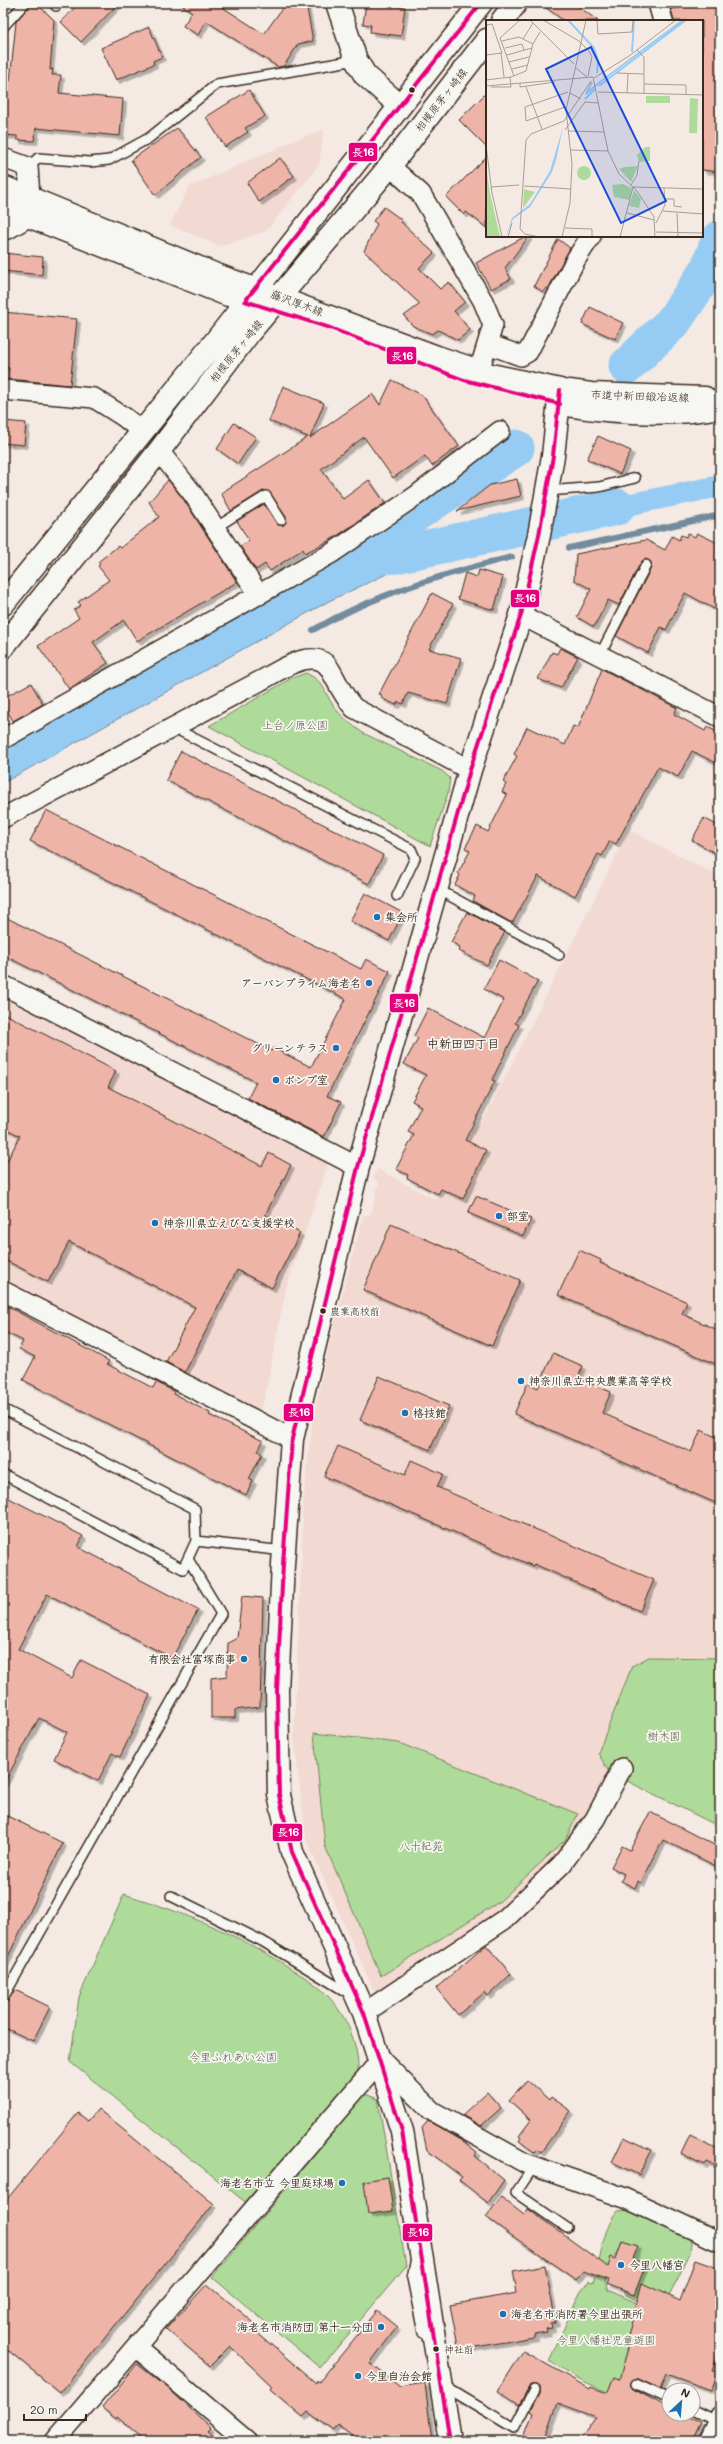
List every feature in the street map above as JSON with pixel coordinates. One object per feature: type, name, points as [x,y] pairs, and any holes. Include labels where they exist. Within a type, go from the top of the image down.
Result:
[{"type":"main road","points":[[337,3],[356,60],[365,75],[399,105]]},
{"type":"main road","name":"相模原茅ヶ崎線","points":[[4,602],[143,432],[399,105],[481,3]]},
{"type":"main road","points":[[503,20],[516,3]]},
{"type":"main road","name":"相模原茅ヶ崎線","points":[[3,647],[159,451],[249,333],[390,166],[486,41]]},
{"type":"main road","name":"藤沢厚木線","points":[[3,187],[30,207],[250,295],[560,397]]},
{"type":"main road","name":"藤沢厚木線","points":[[3,206],[30,207]]},
{"type":"main road","name":"藤沢厚木線","points":[[275,304],[330,328],[464,380],[560,397]]},
{"type":"main road","name":"市道中新田鍛冶返線","points":[[560,397],[591,394],[720,399]]},
{"type":"main road","points":[[450,2441],[402,2131],[381,2060],[361,2006],[292,1852],[280,1795],[277,1691],[284,1551],[292,1439],[358,1167],[470,770],[521,615],[546,496],[560,397]]},
{"type":"main road","name":"市道中新田鍛冶返線","points":[[560,397],[590,409],[661,413],[697,411],[720,407]]},
{"type":"street","points":[[658,3],[663,20]]},
{"type":"street","points":[[3,158],[28,167],[30,207],[8,229],[3,229]]},
{"type":"street","points":[[390,166],[421,194],[483,301],[493,325],[479,371]]},
{"type":"street","points":[[488,344],[521,356],[528,352],[576,259],[590,237]]},
{"type":"street","points":[[3,390],[94,398],[124,417],[143,432]]},
{"type":"street","points":[[3,739],[332,553],[417,495],[500,431]]},
{"type":"street","points":[[159,451],[215,528],[259,595]]},
{"type":"street","points":[[521,615],[720,717]]},
{"type":"street","points":[[3,818],[303,659],[313,658],[324,662],[331,670],[340,693],[354,708],[470,770]]},
{"type":"street","points":[[3,985],[358,1167]]},
{"type":"street","points":[[3,1291],[292,1439]]},
{"type":"street","points":[[361,2006],[505,1919],[562,1864],[595,1819],[622,1768]]},
{"type":"street","points":[[55,2441],[381,2060],[432,2111],[534,2166],[625,2198],[720,2242]]},
{"type":"street","points":[[136,2347],[247,2441]]},
{"type":"street","points":[[708,2441],[719,2419]]},
{"type":"lane","points":[[3,27],[25,3]]},
{"type":"lane","points":[[28,167],[38,158],[90,162],[109,160],[149,138],[217,84],[356,60]]},
{"type":"lane","points":[[546,496],[598,487],[635,478]]},
{"type":"lane","points":[[215,528],[266,496],[281,520]]},
{"type":"lane","points":[[600,655],[646,565]]},
{"type":"lane","points":[[174,728],[411,849],[415,858],[397,896]]},
{"type":"lane","points":[[436,888],[559,955]]},
{"type":"lane","points":[[3,1409],[195,1510],[196,1540],[183,1569],[3,1474]]},
{"type":"lane","points":[[196,1540],[284,1551]]},
{"type":"lane","points":[[3,1998],[221,1614],[188,1559]]},
{"type":"lane","points":[[171,1896],[262,1941],[361,2006]]},
{"type":"lane","points":[[534,2166],[516,2193],[567,2228]]},
{"type":"lane","points":[[636,2384],[661,2395]]},
{"type":"lane","points":[[441,2385],[514,2428],[534,2390]]},
{"type":"lane","points":[[701,2413],[719,2419]]},
{"type":"shaded area","points":[[324,130],[319,165],[266,231],[220,246],[170,225],[189,187],[298,139]]},
{"type":"shaded area","name":"神奈川県立中央農業高等学校","points":[[629,830],[720,877],[720,1827],[609,1772],[571,1846],[505,1908],[385,1995],[374,1991],[306,1839],[294,1737],[303,1520],[302,1512],[313,1418],[329,1345],[363,1216],[371,1214],[379,1183],[374,1178],[377,1169],[436,1200],[474,1127],[482,1123]]},
{"type":"shaded area","name":"神奈川県立えびな支援学校","points":[[3,993],[329,1161],[286,1288],[264,1400],[256,1416],[3,1285]]},
{"type":"green space","name":"上台ノ原公園","points":[[306,673],[320,683],[333,705],[351,724],[363,733],[442,771],[450,778],[448,793],[430,846],[209,726],[290,679]]},
{"type":"green space","name":"樹木園","points":[[649,1657],[720,1658],[720,1827],[609,1772],[598,1753],[632,1666]]},
{"type":"green space","name":"八十紀苑","points":[[314,1733],[399,1743],[578,1814],[565,1840],[499,1902],[381,1976],[325,1846]]},
{"type":"green space","name":"今里ふれあい公園","points":[[124,1894],[188,1916],[230,1934],[270,1956],[311,1981],[322,1990],[337,2007],[349,2028],[356,2051],[358,2074],[249,2205],[70,2062],[79,1997]]},
{"type":"green space","name":"海老名市立 今里庭球場","points":[[365,2094],[378,2099],[406,2266],[320,2368],[212,2277]]},
{"type":"green space","name":"今里八幡社児童遊園","points":[[631,2210],[686,2233],[691,2242],[690,2253],[665,2305],[649,2307],[624,2294],[621,2247],[608,2268],[605,2278],[608,2290],[661,2314],[640,2375],[626,2401],[581,2380],[549,2361],[580,2293],[589,2281],[593,2282],[599,2264],[605,2236],[612,2219],[618,2211]]},
{"type":"water","points":[[383,529],[395,539],[410,563],[329,601],[3,783],[3,749],[243,615],[355,549]]},
{"type":"building","points":[[31,3],[36,3],[54,20],[50,70],[53,69],[52,75],[61,75],[59,93],[123,99],[120,136],[36,128],[34,141],[17,140],[17,136],[3,135],[3,86],[6,86],[6,81],[10,81],[16,22]]},
{"type":"building","points":[[79,3],[119,3],[81,42],[61,22]]},
{"type":"building","points":[[179,3],[216,3],[264,34],[286,3],[306,3],[313,41],[298,44],[284,66],[278,67],[206,21],[198,35],[183,26],[192,12]]},
{"type":"building","points":[[366,3],[405,7],[401,36],[370,32],[371,25],[363,24]]},
{"type":"building","points":[[540,3],[574,3],[597,20],[563,20]]},
{"type":"building","points":[[720,3],[720,172],[703,170],[703,20],[674,20],[671,9]]},
{"type":"building","points":[[149,27],[162,57],[153,61],[154,64],[116,80],[101,48]]},
{"type":"building","points":[[249,90],[265,116],[245,128],[248,132],[225,147],[206,117]]},
{"type":"building","points":[[486,93],[486,147],[459,120]]},
{"type":"building","points":[[177,128],[201,157],[155,195],[131,160]]},
{"type":"building","points":[[486,157],[486,227],[466,212],[464,215],[446,197]]},
{"type":"building","points":[[280,158],[294,176],[259,202],[247,183]]},
{"type":"building","points":[[384,207],[402,220],[401,222],[434,253],[419,268],[440,289],[449,282],[465,302],[454,311],[470,330],[458,340],[438,330],[432,334],[413,326],[404,316],[420,304],[364,251],[377,224],[373,221]]},
{"type":"building","points":[[524,237],[528,237],[505,268],[511,279],[491,289],[476,263]]},
{"type":"building","points":[[558,239],[570,248],[548,289],[546,288],[543,292],[534,286]]},
{"type":"building","points":[[3,253],[43,257],[42,275],[3,271]]},
{"type":"building","points":[[590,307],[623,323],[615,339],[582,324]]},
{"type":"building","points":[[3,312],[77,319],[70,385],[8,379],[9,368],[3,367]]},
{"type":"building","points":[[392,380],[422,395],[459,446],[432,466],[425,456],[393,478],[364,437],[321,469],[343,499],[369,480],[385,503],[334,538],[305,553],[303,549],[270,571],[265,564],[256,570],[240,546],[249,541],[237,521],[264,504],[278,525],[284,525],[286,517],[268,491],[263,491],[231,511],[221,493],[308,437],[269,421],[283,386],[324,403],[310,438],[372,394],[380,405]]},
{"type":"building","points":[[3,421],[26,423],[24,445],[3,443]]},
{"type":"building","points":[[234,423],[256,437],[238,464],[217,449]]},
{"type":"building","points":[[598,436],[631,451],[620,474],[587,459]]},
{"type":"building","points":[[517,479],[521,496],[457,511],[490,485]]},
{"type":"building","points":[[168,480],[184,500],[237,582],[137,641],[124,620],[93,642],[108,663],[69,689],[38,646],[79,618],[74,610],[81,605],[78,602],[109,580],[98,566],[100,564],[98,562],[118,546],[120,548],[159,517],[149,502]]},
{"type":"building","points":[[688,533],[695,537],[697,533],[720,544],[720,612],[685,593],[666,630],[661,627],[648,653],[616,636],[651,568],[651,562],[646,559],[641,562],[619,605],[608,600],[594,627],[577,617],[591,589],[574,580],[576,554],[646,540],[665,550],[672,536],[679,540],[681,535],[686,537]]},
{"type":"building","points":[[479,570],[503,577],[494,610],[458,599],[465,573],[477,577]]},
{"type":"building","points":[[432,593],[453,604],[429,649],[461,658],[447,704],[408,693],[403,704],[398,702],[396,705],[381,698],[382,695],[379,694]]},
{"type":"building","points":[[560,648],[578,657],[561,688],[538,679],[552,652],[557,654]]},
{"type":"building","points":[[602,669],[677,708],[674,714],[705,731],[707,727],[720,733],[720,765],[692,751],[678,777],[658,767],[616,844],[610,841],[602,856],[598,854],[575,896],[538,876],[513,922],[510,922],[473,901],[475,896],[455,885],[460,875],[458,873],[470,851],[465,848],[477,826],[488,832],[507,795],[502,792],[506,784],[503,782],[517,756],[514,754],[527,727],[565,745],[573,726],[578,728]]},
{"type":"building","points":[[31,683],[43,704],[13,721],[3,703],[3,698]]},
{"type":"building","points":[[181,751],[383,855],[369,884],[166,780]]},
{"type":"building","points":[[46,810],[361,969],[366,959],[390,971],[327,1096],[341,1102],[324,1137],[248,1098],[256,1082],[3,955],[3,916],[272,1051],[273,1048],[311,1067],[346,999],[30,841]]},
{"type":"building","points":[[704,818],[720,827],[720,856],[692,840]]},
{"type":"building","name":"集会所","points":[[365,893],[403,913],[389,941],[350,921]]},
{"type":"building","points":[[467,912],[505,932],[487,965],[459,951],[460,947],[451,942]]},
{"type":"building","points":[[499,960],[538,981],[515,1023],[519,1025],[492,1080],[495,1081],[465,1140],[486,1150],[463,1199],[441,1189],[438,1194],[407,1178],[408,1175],[396,1169],[414,1135],[408,1132],[421,1106],[412,1101],[426,1075],[404,1064],[418,1038],[414,1036],[428,1008],[485,1038],[504,1000],[484,989]]},
{"type":"building","name":"神奈川県立えびな支援学校","points":[[3,1013],[116,1071],[108,1087],[262,1166],[269,1153],[291,1165],[265,1215],[300,1233],[272,1288],[237,1270],[185,1372],[166,1362],[195,1307],[69,1242],[48,1282],[3,1259],[3,1169],[20,1136],[3,1127]]},
{"type":"building","name":"部室","points":[[476,1196],[531,1219],[523,1236],[468,1213]]},
{"type":"building","points":[[391,1224],[520,1280],[492,1346],[363,1290]]},
{"type":"building","points":[[579,1250],[601,1260],[600,1263],[687,1302],[682,1314],[720,1331],[720,1366],[558,1295]]},
{"type":"building","points":[[3,1304],[109,1361],[107,1364],[153,1388],[156,1382],[175,1392],[174,1394],[210,1413],[209,1415],[263,1441],[258,1451],[262,1454],[249,1479],[253,1481],[246,1495],[23,1380],[35,1357],[19,1349],[23,1341],[3,1331]]},
{"type":"building","points":[[553,1353],[583,1366],[578,1378],[611,1392],[602,1413],[691,1452],[701,1430],[720,1439],[720,1505],[514,1414],[528,1383],[538,1388]]},
{"type":"building","name":"格技館","points":[[379,1376],[449,1406],[430,1450],[360,1420]]},
{"type":"building","points":[[338,1446],[405,1475],[411,1460],[443,1474],[437,1487],[654,1580],[640,1611],[534,1564],[533,1566],[324,1476]]},
{"type":"building","points":[[3,1495],[83,1536],[78,1547],[198,1610],[172,1658],[47,1594],[18,1649],[72,1678],[81,1660],[150,1695],[120,1757],[112,1753],[98,1781],[54,1759],[67,1732],[39,1718],[3,1785]]},
{"type":"building","name":"有限会社富塚商事","points":[[242,1596],[263,1598],[260,1707],[235,1710],[235,1718],[211,1718],[211,1678],[227,1676],[228,1643],[237,1638]]},
{"type":"building","points":[[650,1812],[720,1848],[720,1868],[663,1840],[641,1883],[638,1881],[635,1888],[621,1881],[624,1874],[611,1867],[622,1846],[630,1850]]},
{"type":"building","points":[[3,1814],[63,1843],[3,1967]]},
{"type":"building","points":[[486,1945],[511,1974],[488,1996],[485,1992],[458,2015],[436,1988]]},
{"type":"building","points":[[15,1990],[50,2007],[33,2041],[3,2027],[3,2004],[8,2001]]},
{"type":"building","points":[[527,2080],[549,2100],[551,2097],[571,2111],[541,2152],[537,2149],[534,2152],[519,2141],[521,2138],[519,2136],[531,2120],[509,2100]]},
{"type":"building","points":[[487,2092],[501,2108],[481,2126],[462,2115]]},
{"type":"building","points":[[98,2109],[214,2204],[60,2393],[3,2346],[3,2204],[78,2113],[88,2121]]},
{"type":"building","points":[[428,2121],[463,2141],[477,2152],[474,2156],[504,2180],[488,2203],[459,2180],[462,2177],[427,2150],[422,2128]]},
{"type":"building","points":[[690,2135],[720,2150],[720,2168],[706,2162],[704,2165],[681,2154]]},
{"type":"building","points":[[624,2137],[652,2150],[639,2175],[612,2162]]},
{"type":"building","points":[[388,2177],[393,2211],[368,2214],[364,2181]]},
{"type":"building","points":[[501,2197],[524,2215],[528,2209],[608,2267],[611,2257],[616,2259],[622,2241],[638,2246],[633,2259],[646,2264],[634,2295],[607,2284],[609,2280],[583,2271],[576,2280],[486,2217]]},
{"type":"building","points":[[695,2260],[720,2269],[720,2349],[712,2371],[717,2372],[711,2390],[701,2386],[701,2382],[688,2382],[666,2374],[663,2382],[661,2382],[660,2389],[636,2378],[630,2384],[633,2389],[661,2404],[661,2422],[701,2422],[692,2441],[579,2441],[596,2417],[558,2403],[544,2441],[522,2441],[533,2413],[530,2411],[539,2393],[539,2387],[536,2385],[530,2385],[519,2405],[498,2391],[523,2351],[590,2389],[591,2387],[607,2393],[614,2378],[619,2380],[630,2341],[627,2340],[642,2283],[680,2301]]},
{"type":"building","name":"海老名市消防署今里出張所","points":[[545,2265],[556,2323],[551,2324],[552,2328],[546,2329],[547,2332],[534,2334],[534,2337],[459,2350],[450,2305],[517,2293],[513,2271]]},
{"type":"building","points":[[207,2284],[258,2326],[255,2331],[316,2383],[317,2380],[319,2382],[377,2311],[397,2327],[370,2363],[400,2387],[425,2383],[432,2441],[358,2441],[338,2425],[334,2431],[308,2412],[303,2417],[270,2389],[272,2386],[230,2346],[210,2366],[166,2329]]},
{"type":"building","points":[[137,2364],[168,2388],[211,2428],[208,2431],[220,2441],[146,2441],[117,2417],[116,2419],[102,2408]]},
{"type":"waterway","points":[[627,366],[673,322],[708,270],[720,239]]},
{"type":"waterway","points":[[347,564],[387,532],[516,448]]},
{"type":"waterway","points":[[617,507],[720,486]]},
{"type":"waterway","points":[[357,557],[396,555],[617,507]]},
{"type":"waterway","points":[[569,548],[720,515]]},
{"type":"waterway","points":[[313,630],[361,606],[410,586],[512,557]]},
{"type":"transit line","name":"長16","points":[[245,301],[481,3]]},
{"type":"transit line","name":"長16","points":[[245,301],[330,328],[464,380],[560,404]]},
{"type":"transit line","name":"長16","points":[[450,2441],[402,2131],[364,2013],[292,1852],[279,1795],[277,1691],[283,1564],[292,1439],[358,1167],[470,770],[521,615],[539,535],[553,456],[560,390]]},
{"type":"place","name":"集会所","points":[[377,917]]},
{"type":"place","name":"アーバンプライム海老名","points":[[369,983]]},
{"type":"place","name":"グリーンテラス","points":[[336,1048]]},
{"type":"place","name":"ポンプ室","points":[[276,1080]]},
{"type":"place","name":"部室","points":[[499,1216]]},
{"type":"place","name":"神奈川県立えびな支援学校","points":[[155,1223]]},
{"type":"place","name":"農業高校前","points":[[323,1311]]},
{"type":"place","name":"神奈川県立中央農業高等学校","points":[[521,1381]]},
{"type":"place","name":"格技館","points":[[405,1413]]},
{"type":"place","name":"有限会社富塚商事","points":[[244,1659]]},
{"type":"place","name":"海老名市立 今里庭球場","points":[[342,2183]]},
{"type":"place","name":"今里八幡宮","points":[[621,2265]]},
{"type":"place","name":"海老名市消防署今里出張所","points":[[503,2314]]},
{"type":"place","name":"海老名市消防団 第十一分団","points":[[381,2327]]},
{"type":"place","name":"神社前","points":[[436,2349]]},
{"type":"place","name":"今里自治会館","points":[[358,2376]]},
{"type":"district","name":"中新田四丁目","points":[[463,1044]]}]
